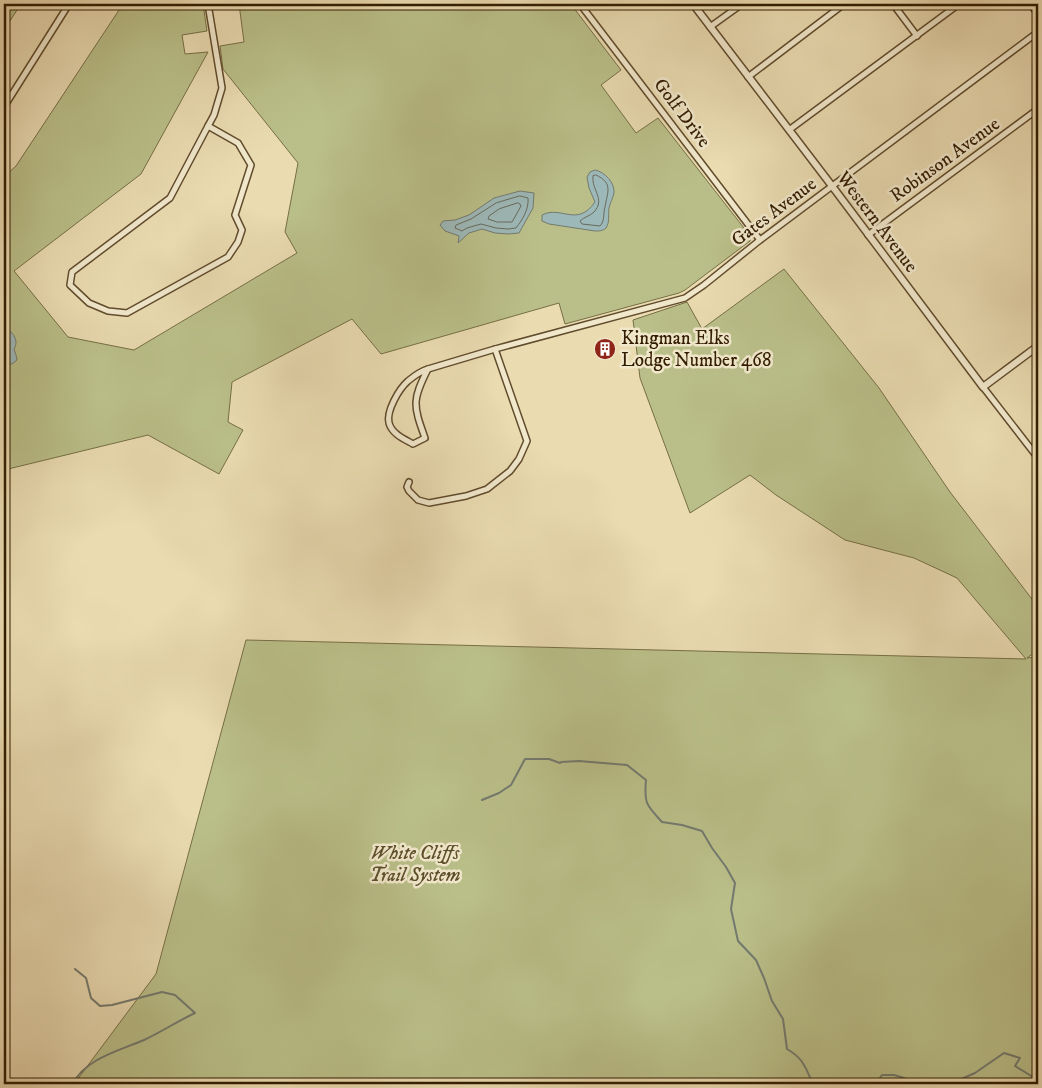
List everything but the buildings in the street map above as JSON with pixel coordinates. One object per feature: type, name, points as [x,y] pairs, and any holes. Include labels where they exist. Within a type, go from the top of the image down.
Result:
[{"type":"street","points":[[4,106],[70,4]]},
{"type":"street","points":[[208,4],[222,88],[214,115],[208,126],[170,198],[72,272],[70,285],[88,303],[108,311],[127,312],[228,257],[238,242],[242,230],[235,215],[251,165],[238,143],[208,126]]},
{"type":"street","name":"Golf Drive","points":[[580,4],[760,240]]},
{"type":"street","name":"Western Avenue","points":[[693,4],[1038,458]]},
{"type":"street","points":[[710,27],[742,4]]},
{"type":"street","points":[[748,77],[844,4]]},
{"type":"street","points":[[893,4],[917,36]]},
{"type":"street","points":[[789,130],[959,4]]},
{"type":"street","points":[[1030,4],[1038,14]]},
{"type":"street","name":"Gates Avenue","points":[[428,369],[416,394],[415,404],[417,417],[425,438],[412,444],[394,432],[389,423],[390,413],[399,392],[421,372],[428,369],[495,349],[685,298],[1038,32]]},
{"type":"street","name":"Robinson Avenue","points":[[868,235],[1038,109]]},
{"type":"street","points":[[983,387],[1038,346]]},
{"type":"street","points":[[409,482],[407,486],[413,496],[418,500],[429,503],[466,496],[487,489],[510,471],[519,460],[527,441],[495,349]]},
{"type":"green space","points":[[4,4],[21,4],[4,30]]},
{"type":"green space","points":[[123,4],[203,4],[207,31],[182,35],[185,54],[208,52],[141,174],[14,271],[68,337],[134,350],[297,253],[285,232],[298,163],[223,69],[220,46],[244,42],[239,4],[548,4],[573,7],[621,70],[601,85],[636,133],[658,118],[751,237],[750,241],[679,293],[565,324],[559,303],[381,354],[352,319],[232,382],[228,422],[243,430],[219,474],[148,435],[4,470],[4,177],[16,166]]},
{"type":"green space","name":"White Cliffs Trail System","points":[[784,269],[879,388],[950,492],[1038,607],[1038,650],[1027,658],[1038,657],[1038,1084],[74,1084],[156,974],[246,640],[1026,659],[957,578],[914,558],[845,540],[776,495],[750,475],[690,513],[640,378],[633,320],[687,302],[702,329]]},
{"type":"water","points":[[595,170],[609,178],[614,189],[606,228],[595,231],[549,224],[542,221],[542,215],[549,213],[556,212],[575,215],[582,214],[588,210],[595,202],[587,177],[590,172]]},
{"type":"water","points":[[520,191],[534,193],[533,208],[519,233],[495,233],[482,229],[469,233],[458,243],[459,236],[445,231],[440,225],[443,221],[455,220],[469,215],[494,198]]},
{"type":"water","points":[[4,326],[12,333],[16,342],[14,349],[17,360],[12,364],[4,364]]},
{"type":"waterway","points":[[482,800],[499,793],[511,785],[525,759],[549,759],[560,763],[579,761],[627,765],[646,780],[645,794],[652,812],[662,822],[702,831],[735,883],[731,909],[738,941],[756,960],[772,1001],[783,1019],[787,1049],[801,1060],[813,1084]]},
{"type":"waterway","points":[[73,1084],[85,1068],[104,1056],[144,1040],[195,1013],[175,995],[162,992],[112,1005],[100,1006],[91,998],[86,978],[75,969]]},
{"type":"waterway","points":[[873,1084],[882,1075],[894,1075],[914,1081],[959,1080],[975,1073],[1004,1053],[1020,1058],[1015,1066],[1038,1080]]},
{"type":"place","name":"Kingman Elks Lodge Number 468","points":[[605,349]]}]
